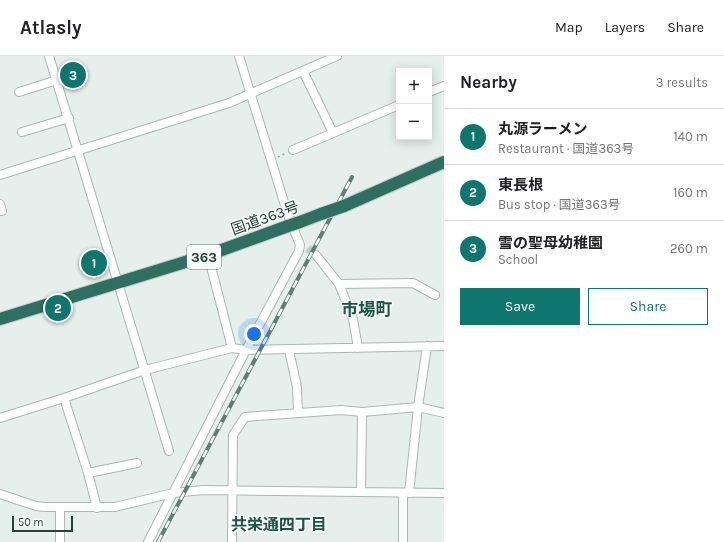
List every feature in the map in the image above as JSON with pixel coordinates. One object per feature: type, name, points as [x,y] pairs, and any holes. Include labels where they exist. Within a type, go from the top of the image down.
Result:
[{"type":"highway","name":"国道363号","points":[[0,319],[208,256],[344,206],[444,162]]},
{"type":"street","points":[[49,56],[170,451]]},
{"type":"street","points":[[148,542],[246,350],[299,251],[300,245],[288,215],[239,56]]},
{"type":"street","points":[[0,175],[229,103],[337,56]]},
{"type":"street","points":[[303,71],[333,133]]},
{"type":"street","points":[[18,92],[57,80]]},
{"type":"street","points":[[432,91],[444,86]]},
{"type":"street","points":[[293,150],[396,106]]},
{"type":"street","points":[[22,132],[68,118]]},
{"type":"street","points":[[316,255],[339,284],[353,319],[358,348]]},
{"type":"street","points":[[208,256],[232,348]]},
{"type":"street","points":[[339,284],[412,283],[435,295]]},
{"type":"street","points":[[403,542],[406,493],[427,346]]},
{"type":"street","points":[[0,418],[145,370],[232,348],[246,350],[289,350],[444,346]]},
{"type":"street","points":[[289,350],[297,387],[298,413]]},
{"type":"street","points":[[64,398],[88,473],[97,508]]},
{"type":"street","points":[[232,542],[233,435],[244,417],[341,410],[362,412],[418,408],[444,413]]},
{"type":"street","points":[[360,492],[362,412]]},
{"type":"street","points":[[88,473],[137,463]]},
{"type":"street","points":[[0,494],[36,506],[97,508],[115,507],[173,493],[203,490],[232,492],[444,493]]},
{"type":"street","points":[[60,507],[60,542]]},
{"type":"path","points":[[276,157],[293,150]]},
{"type":"tunnel","points":[[308,248],[316,255]]},
{"type":"railway","points":[[158,542],[352,177]]},
{"type":"place","name":"雪の聖母幼稚園","points":[[73,75]]},
{"type":"place","name":"丸源ラーメン","points":[[94,263]]},
{"type":"place","name":"東長根","points":[[58,308]]},
{"type":"district","name":"市場町","points":[[367,309]]},
{"type":"district","name":"共栄通四丁目","points":[[279,524]]}]
